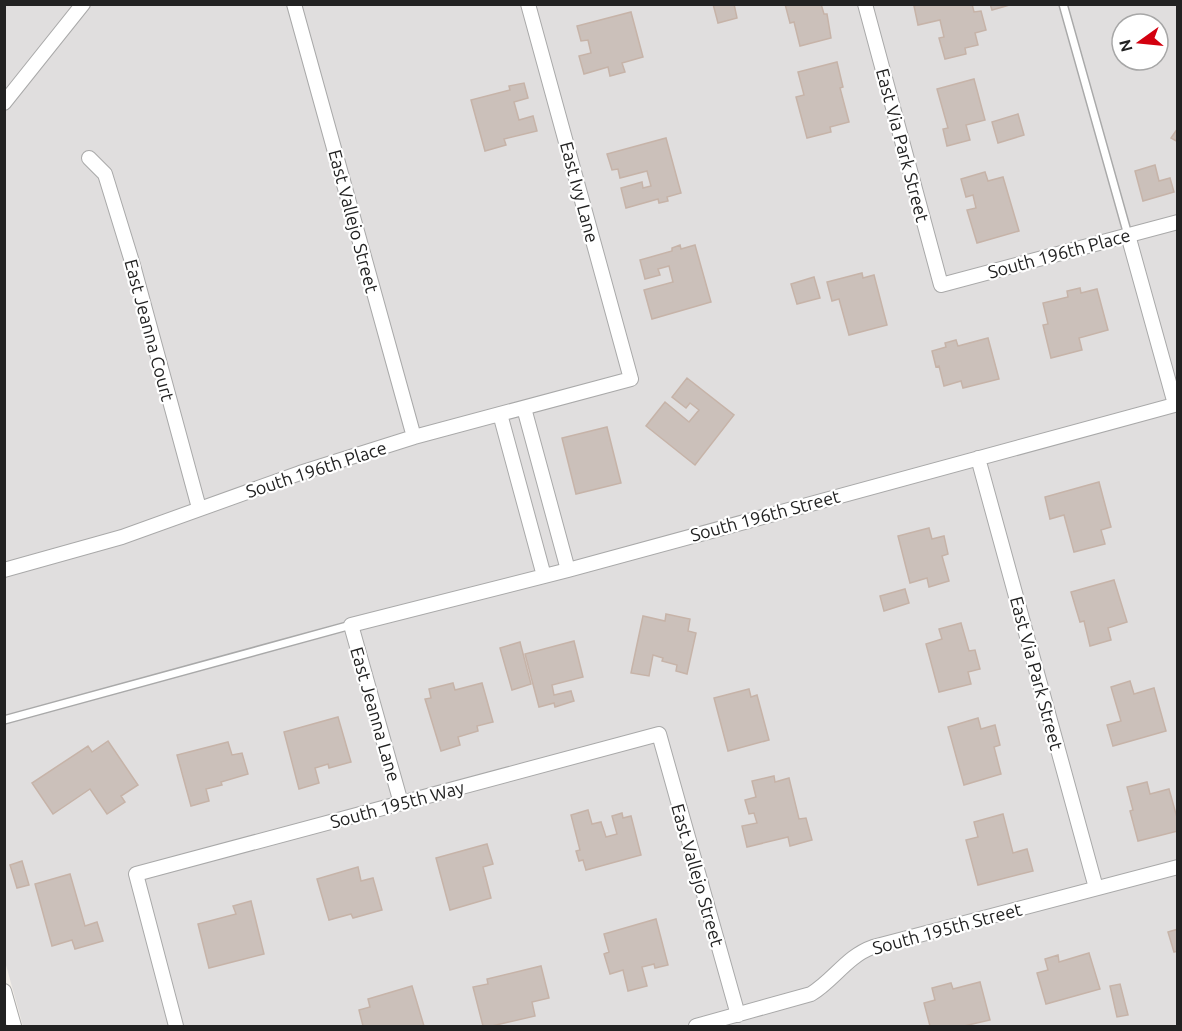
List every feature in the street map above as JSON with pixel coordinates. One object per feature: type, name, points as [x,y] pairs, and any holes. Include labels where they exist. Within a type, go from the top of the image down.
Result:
[{"type":"street","points":[[4,103],[83,4]]},
{"type":"street","name":"East Vallejo Street","points":[[294,4],[414,437]]},
{"type":"street","name":"East Ivy Lane","points":[[528,4],[631,379]]},
{"type":"street","name":"East Via Park Street","points":[[865,4],[940,285]]},
{"type":"street","name":"East Jeanna Court","points":[[89,158],[105,174],[133,265],[199,508]]},
{"type":"street","name":"South 196th Place","points":[[940,285],[1178,222]]},
{"type":"street","points":[[1128,235],[1176,404]]},
{"type":"street","name":"South 196th Place","points":[[4,570],[122,537],[300,473],[414,437],[631,379]]},
{"type":"street","name":"South 196th Street","points":[[351,626],[568,570],[762,515],[1176,404]]},
{"type":"street","points":[[524,408],[568,570]]},
{"type":"street","points":[[501,414],[544,576]]},
{"type":"street","points":[[513,462],[537,456]]},
{"type":"street","name":"East Via Park Street","points":[[978,458],[1096,888]]},
{"type":"street","name":"East Jeanna Lane","points":[[351,626],[400,803]]},
{"type":"street","name":"East Vallejo Street","points":[[659,734],[738,1015]]},
{"type":"street","name":"South 195th Way","points":[[176,1026],[136,874],[659,734]]},
{"type":"street","name":"South 195th Street","points":[[696,1026],[811,994],[824,987],[848,960],[861,951],[1178,867]]},
{"type":"street","points":[[4,991],[14,1026]]},
{"type":"lane","points":[[1063,4],[1128,235]]},
{"type":"lane","points":[[4,720],[351,626]]},
{"type":"shaded area","points":[[4,5],[1177,5],[1177,1026],[23,1026],[4,958]]},
{"type":"building","points":[[713,4],[734,4],[737,18],[718,23]]},
{"type":"building","points":[[785,4],[821,4],[824,14],[827,14],[831,38],[800,46],[794,22],[790,23]]},
{"type":"building","points":[[972,4],[974,12],[981,11],[986,30],[975,33],[978,45],[965,48],[966,54],[945,59],[939,38],[944,37],[940,20],[918,25],[914,6]]},
{"type":"building","points":[[990,4],[1013,4],[992,10]]},
{"type":"building","points":[[631,12],[643,57],[622,63],[625,72],[610,76],[608,67],[584,74],[579,56],[591,53],[588,40],[581,41],[577,26]]},
{"type":"building","points":[[837,62],[843,87],[840,88],[849,122],[830,127],[831,132],[807,138],[796,97],[804,95],[798,72]]},
{"type":"building","points":[[974,79],[985,120],[966,125],[970,140],[947,146],[943,129],[948,128],[937,89]]},
{"type":"building","points":[[524,83],[528,98],[514,102],[519,120],[533,116],[537,131],[504,139],[506,145],[485,151],[471,100],[510,90],[509,86]]},
{"type":"building","points":[[1018,114],[1024,135],[998,143],[992,122]]},
{"type":"building","points":[[1178,128],[1178,142],[1171,138]]},
{"type":"building","points":[[666,138],[681,193],[667,197],[668,201],[659,203],[658,199],[626,208],[621,188],[642,182],[643,188],[651,186],[647,171],[620,178],[618,169],[612,170],[607,154]]},
{"type":"building","points":[[1155,165],[1159,181],[1170,178],[1174,192],[1143,201],[1135,171]]},
{"type":"building","points":[[985,172],[988,181],[1003,177],[1019,231],[977,243],[967,210],[976,208],[973,195],[966,197],[961,179]]},
{"type":"building","points":[[680,245],[681,249],[695,245],[711,302],[652,319],[644,290],[673,282],[669,266],[658,269],[660,275],[645,279],[640,260],[672,251],[672,248]]},
{"type":"building","points":[[862,273],[863,278],[874,275],[887,325],[849,335],[839,299],[832,301],[827,282]]},
{"type":"building","points":[[814,277],[820,298],[797,304],[791,284]]},
{"type":"building","points":[[1080,288],[1081,293],[1097,289],[1108,330],[1079,338],[1082,350],[1051,358],[1043,325],[1048,324],[1043,303],[1068,297],[1067,291]]},
{"type":"building","points":[[988,338],[999,379],[963,388],[961,381],[944,386],[932,351],[946,347],[945,343],[956,340],[958,346]]},
{"type":"building","points":[[687,378],[734,415],[695,465],[646,426],[665,402],[689,422],[699,410],[690,403],[686,408],[672,397]]},
{"type":"building","points":[[607,427],[621,483],[576,494],[562,438]]},
{"type":"building","points":[[1099,482],[1111,527],[1101,530],[1105,544],[1074,552],[1064,515],[1050,519],[1045,497]]},
{"type":"building","points":[[929,528],[932,539],[944,536],[948,554],[942,556],[949,581],[929,587],[927,578],[910,583],[898,536]]},
{"type":"building","points":[[1114,580],[1127,622],[1108,628],[1111,640],[1090,646],[1084,621],[1080,622],[1071,592]]},
{"type":"building","points":[[905,589],[909,603],[884,611],[880,596]]},
{"type":"building","points":[[666,614],[690,619],[688,631],[696,633],[687,674],[676,671],[677,665],[662,661],[663,658],[653,655],[649,676],[631,673],[643,616],[665,621]]},
{"type":"building","points":[[961,623],[969,651],[975,650],[980,669],[968,672],[971,684],[939,692],[926,644],[942,639],[939,629]]},
{"type":"building","points":[[574,641],[583,677],[552,685],[554,695],[571,691],[574,701],[555,707],[554,703],[539,707],[525,654]]},
{"type":"building","points":[[520,642],[531,684],[512,690],[500,648]]},
{"type":"building","points":[[1130,681],[1134,694],[1154,688],[1166,731],[1113,746],[1107,725],[1121,721],[1111,687]]},
{"type":"building","points":[[453,683],[455,690],[482,683],[493,722],[477,726],[478,731],[458,737],[460,745],[441,751],[425,699],[431,698],[429,689]]},
{"type":"building","points":[[749,689],[751,697],[757,695],[769,740],[728,751],[714,698]]},
{"type":"building","points":[[338,717],[351,762],[329,768],[328,764],[315,768],[319,783],[299,789],[284,732]]},
{"type":"building","points":[[978,718],[981,729],[995,725],[1000,745],[994,747],[1001,774],[964,785],[948,727]]},
{"type":"building","points":[[108,741],[138,785],[121,796],[125,802],[107,814],[90,789],[53,814],[32,783],[88,746],[92,752]]},
{"type":"building","points":[[228,742],[232,755],[242,753],[248,774],[206,789],[209,801],[191,806],[177,755]]},
{"type":"building","points":[[774,776],[775,782],[789,778],[799,819],[806,818],[812,840],[790,846],[788,837],[747,847],[742,826],[757,823],[754,813],[749,814],[745,800],[756,797],[752,781]]},
{"type":"building","points":[[1147,782],[1150,794],[1169,789],[1178,821],[1178,831],[1138,841],[1130,811],[1133,810],[1127,787]]},
{"type":"building","points":[[588,810],[592,824],[601,822],[606,837],[617,834],[612,816],[622,813],[623,818],[631,816],[641,855],[586,870],[583,860],[579,861],[576,851],[580,850],[571,815]]},
{"type":"building","points":[[1003,814],[1013,853],[1027,849],[1033,871],[978,885],[966,840],[978,837],[974,822]]},
{"type":"building","points":[[487,844],[493,864],[483,867],[491,898],[450,910],[436,858]]},
{"type":"building","points":[[22,861],[29,885],[17,888],[10,865]]},
{"type":"building","points":[[358,867],[361,881],[373,878],[382,910],[353,918],[351,914],[329,920],[317,879]]},
{"type":"building","points":[[70,874],[85,926],[97,922],[103,941],[75,949],[72,940],[52,946],[35,884]]},
{"type":"building","points":[[251,901],[264,954],[209,968],[198,924],[236,914],[233,906]]},
{"type":"building","points":[[656,919],[668,965],[655,968],[654,964],[642,967],[647,986],[628,991],[623,970],[610,974],[604,954],[609,952],[604,934]]},
{"type":"building","points":[[1178,929],[1178,951],[1174,952],[1168,932]]},
{"type":"building","points":[[1089,953],[1100,989],[1046,1004],[1037,973],[1048,970],[1045,959],[1058,955],[1059,962]]},
{"type":"building","points":[[541,966],[549,998],[532,1002],[535,1016],[483,1026],[473,987],[488,984],[487,979]]},
{"type":"building","points":[[980,982],[990,1020],[964,1026],[930,1026],[924,1003],[935,1000],[932,988],[951,983],[953,989]]},
{"type":"building","points":[[1120,984],[1128,1015],[1117,1017],[1110,986]]},
{"type":"building","points":[[412,986],[424,1026],[363,1026],[359,1010],[370,1007],[368,999]]}]
